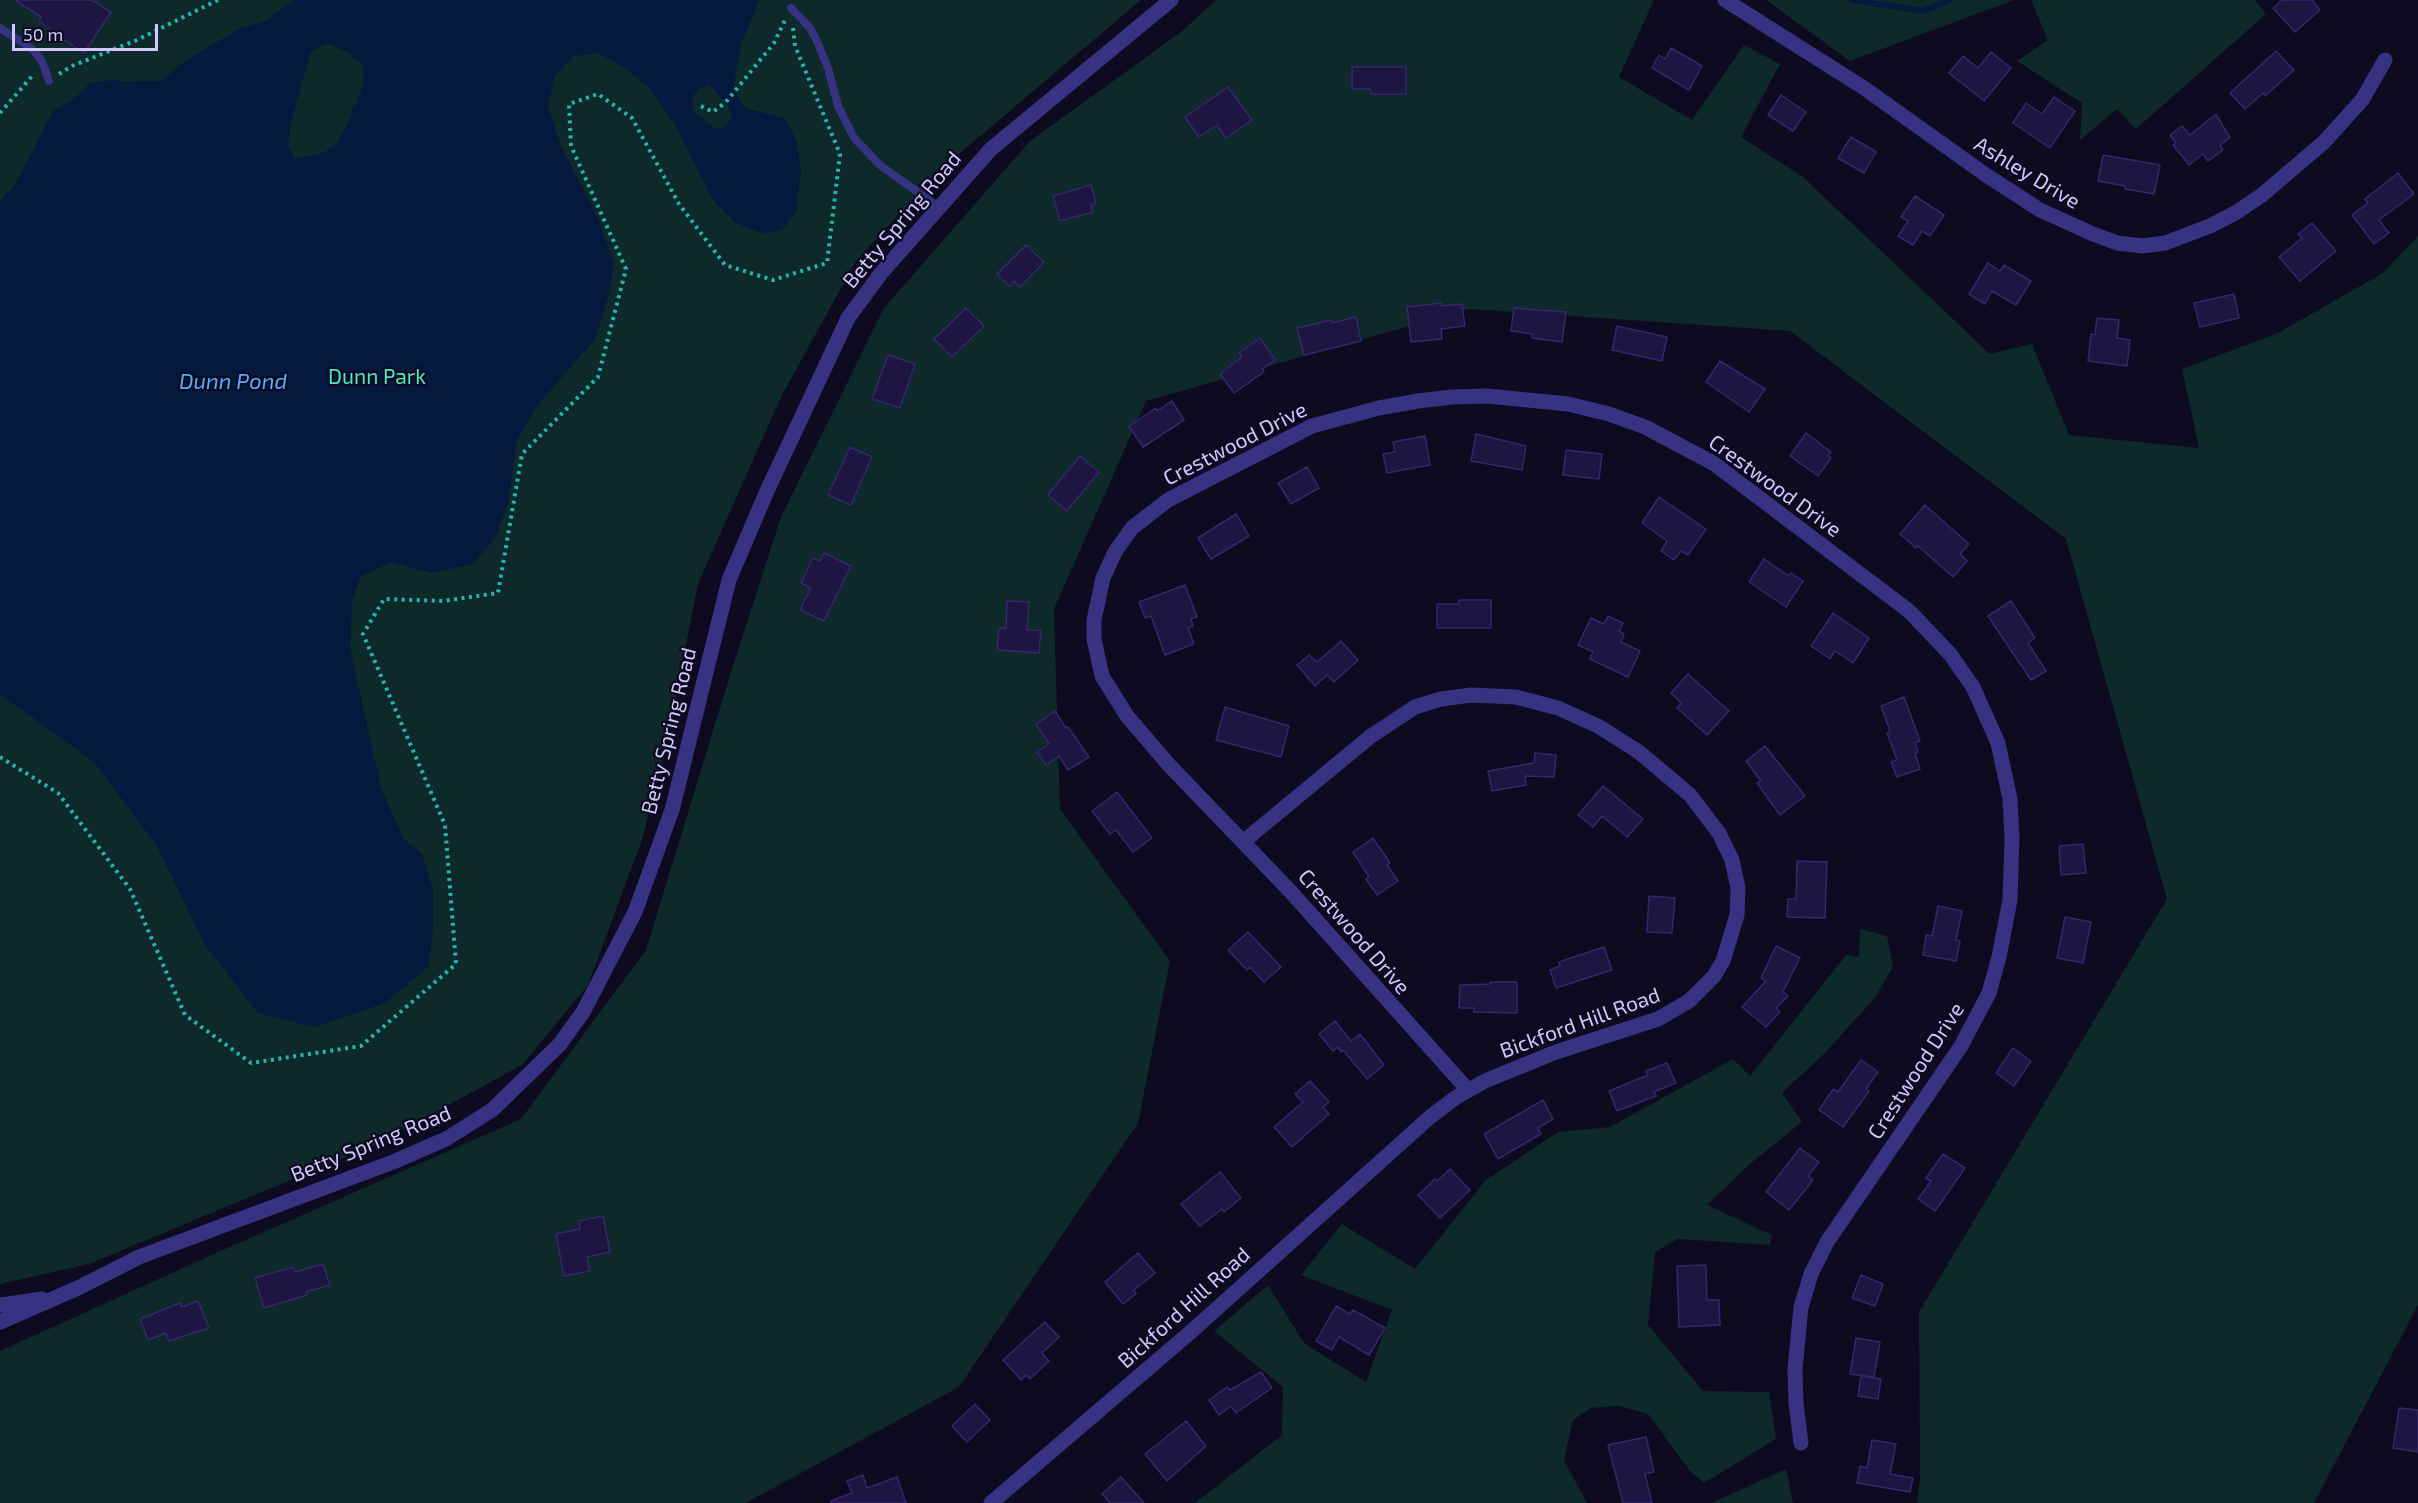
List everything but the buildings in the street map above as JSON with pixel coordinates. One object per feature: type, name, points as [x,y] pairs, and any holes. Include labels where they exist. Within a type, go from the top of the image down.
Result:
[{"type":"street","name":"Betty Spring Road","points":[[0,1322],[59,1297],[139,1257],[393,1162],[446,1139],[492,1110],[560,1044],[583,1012],[635,912],[659,851],[685,762],[727,587],[767,491],[848,318],[882,272],[991,149],[1171,0]]},
{"type":"street","name":"Ashley Drive","points":[[1725,0],[1864,87],[1986,175],[2040,210],[2117,243],[2142,246],[2165,243],[2203,229],[2237,212],[2262,195],[2310,155],[2347,117],[2362,100],[2385,60]]},
{"type":"street","name":"Crestwood Drive","points":[[1468,1090],[1244,841],[1169,765],[1127,716],[1109,690],[1096,658],[1094,639],[1096,605],[1103,578],[1115,552],[1132,528],[1144,518],[1168,500],[1195,485],[1312,426],[1379,408],[1452,397],[1524,398],[1568,404],[1609,414],[1645,427],[1713,463],[1909,611],[1950,654],[1972,687],[1998,743],[2004,763],[2010,799],[2012,838],[2010,900],[1999,957],[1989,993],[1960,1046],[1827,1242],[1805,1291],[1797,1346],[1795,1384],[1801,1443]]},
{"type":"street","name":"Bickford Hill Road","points":[[991,1503],[1193,1330],[1430,1117],[1468,1090],[1574,1045],[1658,1019],[1689,1001],[1714,976],[1723,961],[1734,928],[1738,888],[1732,860],[1719,833],[1690,795],[1624,742],[1571,713],[1544,703],[1516,697],[1471,695],[1428,703],[1400,715],[1371,736],[1244,841]]},
{"type":"street","name":"Betty Spring Road","points":[[0,1305],[59,1297]]},
{"type":"lane","points":[[790,8],[810,28],[816,39],[828,68],[838,106],[854,138],[881,166],[939,207]]},
{"type":"lane","points":[[0,28],[32,49],[42,61],[49,81]]},
{"type":"path","points":[[0,113],[35,73],[42,74],[49,81],[72,66],[137,39],[218,0]]},
{"type":"path","points":[[701,106],[713,112],[726,102],[774,43],[790,8]]},
{"type":"path","points":[[0,757],[58,793],[130,889],[185,1015],[251,1063],[361,1046],[456,964],[445,825],[363,634],[384,599],[443,601],[498,593],[522,453],[598,378],[626,269],[571,146],[569,104],[598,94],[632,118],[679,204],[725,266],[773,280],[827,262],[840,154],[795,46],[790,8]]},
{"type":"green space","name":"Dunn Park","points":[[0,0],[1141,0],[940,170],[856,261],[781,397],[698,584],[666,746],[642,840],[588,985],[522,1065],[375,1145],[89,1264],[0,1284]]},
{"type":"green space","points":[[1216,0],[1654,0],[1619,77],[1692,120],[1744,45],[1780,64],[1741,137],[1803,177],[1990,354],[2032,344],[2069,435],[2199,448],[2182,369],[2278,333],[2383,273],[2418,236],[2418,1305],[2314,1503],[1917,1503],[1920,1479],[1919,1312],[2167,899],[2066,539],[1790,331],[1469,309],[1146,401],[1054,609],[1060,809],[1170,961],[1138,1123],[959,1387],[746,1503],[0,1503],[0,1351],[521,1119],[646,950],[781,517],[884,308],[1030,141],[1181,32]]},
{"type":"green space","points":[[1766,0],[2014,0],[1850,61]]},
{"type":"green space","points":[[2031,0],[2255,0],[2266,14],[2136,129],[2117,109],[2080,140],[2082,103],[2017,61],[2048,40]]},
{"type":"green space","points":[[1860,929],[1887,936],[1893,966],[1875,998],[1824,1054],[1782,1093],[1802,1122],[1751,1163],[1707,1205],[1772,1235],[1770,1245],[1678,1239],[1655,1252],[1648,1325],[1703,1391],[1769,1392],[1776,1439],[1704,1483],[1690,1471],[1648,1414],[1619,1406],[1591,1408],[1573,1420],[1564,1460],[1587,1503],[1195,1503],[1282,1435],[1283,1387],[1214,1331],[1268,1285],[1304,1343],[1366,1382],[1392,1310],[1301,1275],[1342,1224],[1415,1269],[1485,1181],[1558,1132],[1610,1127],[1733,1059],[1750,1076],[1846,955],[1859,957]]},
{"type":"green space","points":[[1786,1469],[1793,1503],[1711,1503],[1716,1501]]},
{"type":"water","name":"Dunn Pond","points":[[294,0],[760,0],[741,43],[733,89],[745,108],[786,119],[796,140],[801,171],[796,212],[782,230],[763,233],[736,223],[713,200],[674,123],[649,88],[624,67],[598,53],[574,56],[555,75],[548,106],[560,145],[597,216],[614,263],[608,297],[595,339],[536,407],[517,440],[508,503],[495,539],[472,564],[432,573],[392,562],[361,576],[352,600],[350,649],[381,788],[403,838],[422,854],[433,890],[433,928],[429,966],[385,1003],[314,1027],[258,1013],[205,945],[157,846],[94,762],[0,694],[0,201],[15,185],[53,111],[75,98],[90,83],[113,80],[161,81],[185,61],[241,28],[264,22]],"holes":[[[326,44],[344,50],[361,63],[364,78],[357,106],[353,105],[351,117],[336,144],[325,152],[295,159],[288,145],[290,126],[311,51]],[[709,85],[729,106],[732,118],[724,127],[716,129],[695,113],[692,98],[699,88]]]},
{"type":"waterway","points":[[1852,0],[1923,11],[1950,0]]}]
